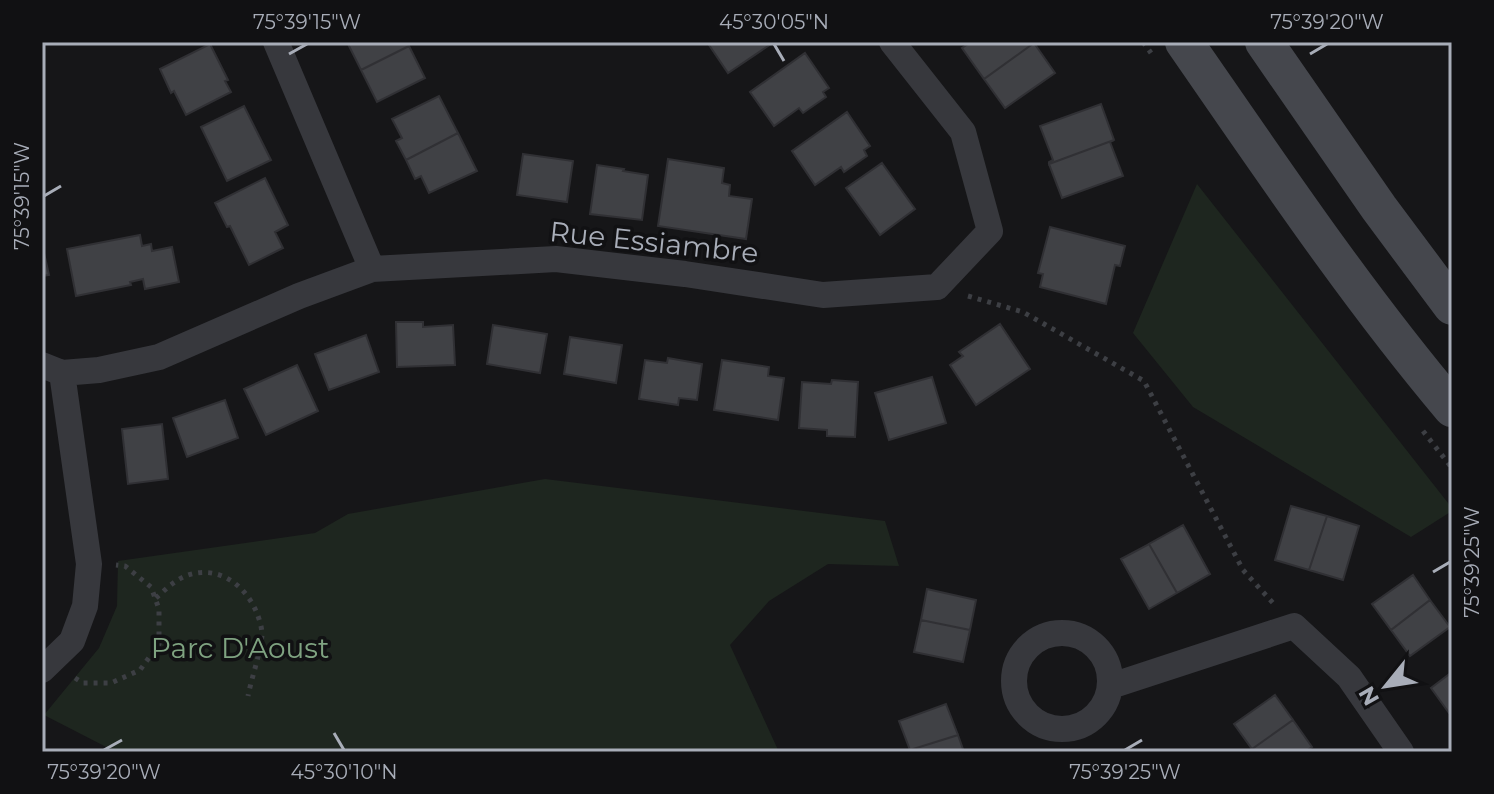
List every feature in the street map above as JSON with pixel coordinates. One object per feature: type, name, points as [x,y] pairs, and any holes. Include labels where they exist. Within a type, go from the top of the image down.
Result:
[{"type":"main road","points":[[1184,42],[1320,236],[1452,408]]},
{"type":"main road","points":[[1264,42],[1379,208],[1452,306]]},
{"type":"street","points":[[276,42],[372,269]]},
{"type":"street","points":[[892,42],[963,132],[990,231],[937,287]]},
{"type":"street","name":"Rue Essiambre","points":[[52,369],[99,370],[159,357],[299,296],[372,269],[556,259],[823,295],[937,287]]},
{"type":"street","points":[[46,667],[72,641],[85,606],[89,564],[52,369]]},
{"type":"street","points":[[1111,686],[1294,626],[1349,677],[1401,752]]},
{"type":"path","points":[[937,287],[1023,312],[1144,381],[1243,570],[1294,626]]},
{"type":"path","points":[[46,667],[83,683],[111,683],[140,670],[159,644],[159,609],[151,587],[125,566],[89,564]]},
{"type":"path","points":[[156,598],[177,579],[199,572],[219,574],[237,583],[250,597],[262,633],[248,696]]},
{"type":"green space","points":[[1197,184],[1452,511],[1411,537],[1193,407],[1133,333]]},
{"type":"green space","name":"Parc D'Aoust","points":[[545,479],[885,521],[899,566],[828,564],[769,601],[730,645],[779,752],[116,752],[44,715],[99,648],[117,606],[118,561],[315,533],[348,514]]},
{"type":"building","points":[[347,42],[408,42],[409,46],[361,70]]},
{"type":"building","points":[[707,42],[774,42],[728,73]]},
{"type":"building","points":[[971,42],[1034,43],[984,79],[962,48]]},
{"type":"building","points":[[1034,43],[1055,73],[1005,108],[984,79]]},
{"type":"building","points":[[210,44],[231,92],[186,115],[160,69]]},
{"type":"building","points":[[409,46],[425,78],[377,102],[361,70]]},
{"type":"building","points":[[805,53],[829,88],[823,92],[826,97],[803,113],[799,108],[774,126],[750,92]]},
{"type":"building","points":[[439,96],[458,133],[406,160],[396,141],[402,138],[392,119]]},
{"type":"building","points":[[1101,104],[1114,140],[1049,164],[1053,160],[1040,126]]},
{"type":"building","points":[[244,106],[271,160],[227,181],[201,127]]},
{"type":"building","points":[[847,112],[870,146],[864,150],[867,156],[844,172],[841,167],[815,185],[792,151]]},
{"type":"building","points":[[458,133],[477,171],[429,193],[421,176],[415,179],[406,160]]},
{"type":"building","points":[[1114,140],[1110,142],[1123,176],[1062,198],[1049,164]]},
{"type":"building","points":[[523,154],[573,161],[567,202],[517,195]]},
{"type":"building","points":[[668,159],[724,168],[722,183],[730,185],[729,196],[752,199],[746,239],[658,226]]},
{"type":"building","points":[[882,163],[915,209],[880,235],[846,188]]},
{"type":"building","points":[[597,165],[648,175],[642,220],[590,214]]},
{"type":"building","points":[[265,178],[288,225],[275,232],[283,248],[249,265],[215,203]]},
{"type":"building","points":[[1050,227],[1125,246],[1120,266],[1115,265],[1106,304],[1040,287],[1043,274],[1038,273]]},
{"type":"building","points":[[140,235],[142,246],[151,244],[152,251],[172,247],[179,282],[145,289],[143,279],[130,282],[131,285],[76,296],[67,249]]},
{"type":"building","points":[[42,244],[49,275],[42,276]]},
{"type":"building","points":[[396,322],[423,322],[423,327],[453,325],[455,365],[397,367]]},
{"type":"building","points":[[1000,324],[1030,369],[976,405],[950,365],[963,356],[959,352]]},
{"type":"building","points":[[493,325],[547,334],[540,373],[487,364]]},
{"type":"building","points":[[366,335],[379,372],[329,390],[315,354]]},
{"type":"building","points":[[570,337],[622,345],[616,383],[564,374]]},
{"type":"building","points":[[668,358],[702,364],[697,400],[679,398],[678,405],[639,399],[645,360],[667,363]]},
{"type":"building","points":[[722,360],[769,367],[768,376],[784,378],[778,420],[714,410]]},
{"type":"building","points":[[297,365],[318,411],[266,435],[244,389]]},
{"type":"building","points":[[932,377],[946,423],[889,440],[875,393]]},
{"type":"building","points":[[832,380],[858,382],[855,437],[827,436],[827,430],[799,428],[802,382],[831,384]]},
{"type":"building","points":[[225,400],[238,438],[187,457],[173,418]]},
{"type":"building","points":[[162,424],[168,479],[128,484],[122,429]]},
{"type":"building","points":[[1291,506],[1327,516],[1309,570],[1275,560]]},
{"type":"building","points":[[1327,516],[1359,526],[1343,580],[1309,570]]},
{"type":"building","points":[[1183,525],[1210,574],[1177,593],[1149,544]]},
{"type":"building","points":[[1149,544],[1177,593],[1149,609],[1121,559]]},
{"type":"building","points":[[1413,575],[1430,600],[1391,630],[1372,604]]},
{"type":"building","points":[[927,589],[976,600],[970,630],[921,620]]},
{"type":"building","points":[[1430,600],[1450,627],[1410,656],[1391,630]]},
{"type":"building","points":[[921,620],[970,630],[963,662],[914,652]]},
{"type":"building","points":[[1452,672],[1452,711],[1449,713],[1431,688]]},
{"type":"building","points":[[1275,695],[1293,720],[1252,749],[1234,724]]},
{"type":"building","points":[[946,704],[958,735],[910,750],[899,721]]},
{"type":"building","points":[[1293,720],[1312,747],[1305,752],[1254,752],[1252,749]]},
{"type":"building","points":[[958,735],[964,752],[910,750]]}]
